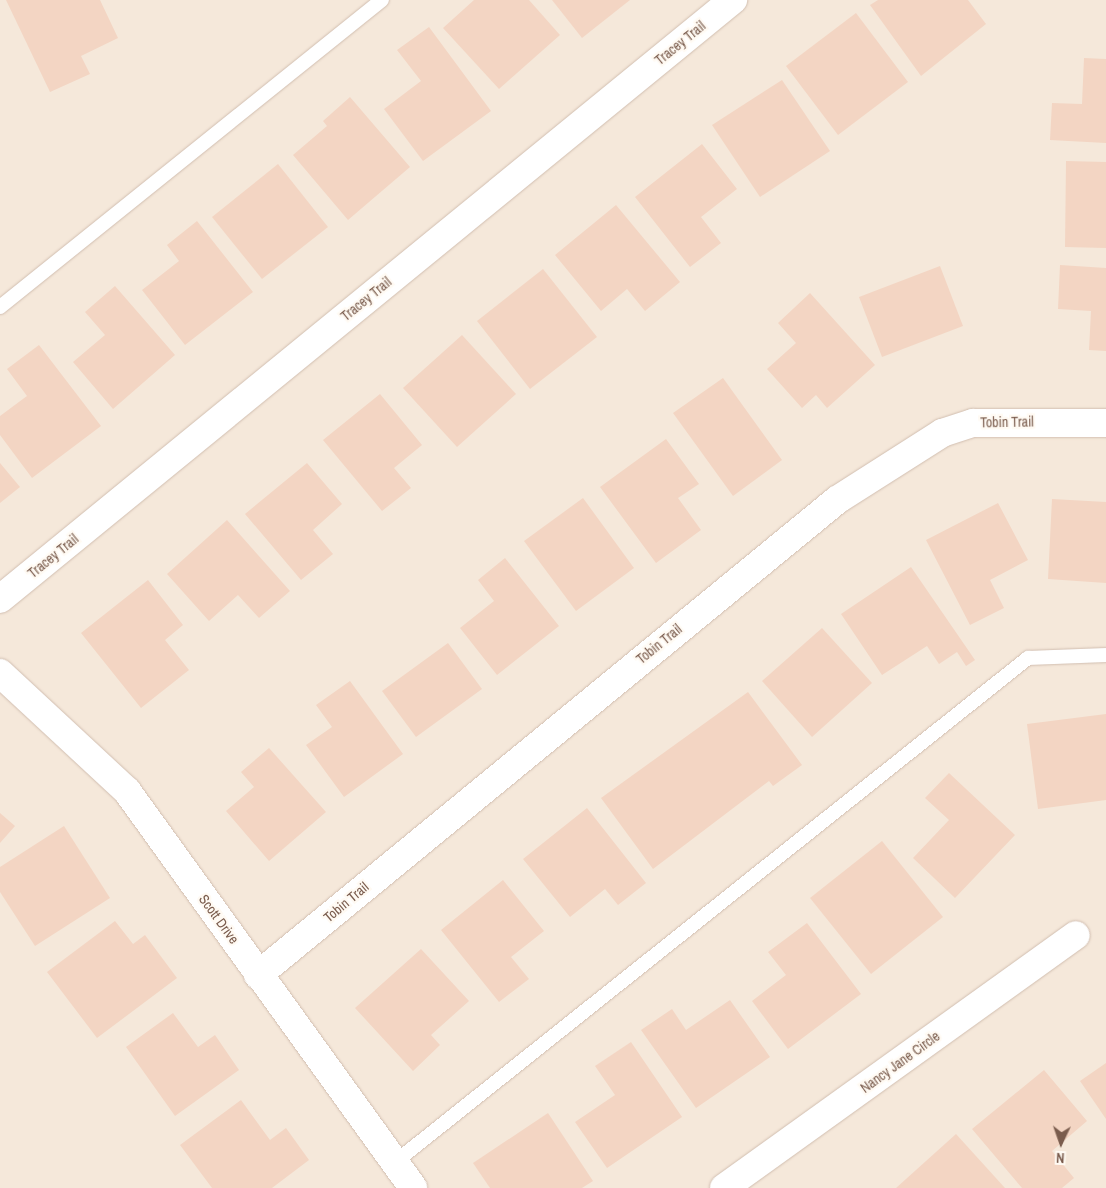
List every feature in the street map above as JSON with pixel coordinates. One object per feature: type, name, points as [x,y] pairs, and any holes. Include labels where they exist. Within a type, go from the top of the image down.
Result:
[{"type":"street","name":"Tracey Trail","points":[[0,599],[733,0]]},
{"type":"street","name":"Tobin Trail","points":[[258,975],[837,500],[942,433],[973,423],[1106,423]]},
{"type":"street","name":"Scott Drive","points":[[0,672],[127,791],[413,1188]]},
{"type":"street","name":"Nancy Jane Circle","points":[[724,1188],[1076,936]]},
{"type":"lane","points":[[0,307],[382,0]]},
{"type":"lane","points":[[394,1163],[1028,658],[1106,655]]},
{"type":"shaded area","points":[[0,0],[1106,0],[1106,1188],[0,1188]]},
{"type":"building","points":[[6,0],[100,0],[118,38],[81,56],[90,74],[50,92]]},
{"type":"building","points":[[474,0],[529,0],[560,35],[499,89],[443,28]]},
{"type":"building","points":[[552,0],[630,0],[582,38]]},
{"type":"building","points":[[878,0],[968,0],[986,24],[921,76],[870,5]]},
{"type":"building","points":[[856,13],[908,82],[838,135],[786,66]]},
{"type":"building","points":[[429,27],[491,111],[423,161],[384,109],[421,81],[397,50]]},
{"type":"building","points":[[1084,58],[1106,59],[1106,143],[1050,140],[1052,103],[1082,104]]},
{"type":"building","points":[[782,80],[830,151],[760,197],[712,125]]},
{"type":"building","points":[[350,97],[410,167],[348,220],[293,155],[327,126],[323,121]]},
{"type":"building","points":[[702,144],[737,189],[701,217],[721,243],[690,267],[635,197]]},
{"type":"building","points":[[1066,161],[1106,162],[1106,248],[1065,247]]},
{"type":"building","points":[[278,164],[328,227],[262,279],[212,217]]},
{"type":"building","points":[[616,205],[680,282],[645,311],[627,289],[601,311],[555,255]]},
{"type":"building","points":[[197,221],[253,292],[185,345],[142,290],[179,261],[167,245]]},
{"type":"building","points":[[1060,265],[1106,268],[1106,351],[1089,350],[1091,311],[1058,309]]},
{"type":"building","points":[[940,266],[963,326],[882,357],[859,297]]},
{"type":"building","points":[[543,269],[597,337],[530,389],[477,321]]},
{"type":"building","points":[[115,286],[175,355],[113,409],[73,362],[105,335],[85,312]]},
{"type":"building","points":[[810,293],[875,365],[827,408],[816,395],[802,408],[767,369],[796,343],[778,323]]},
{"type":"building","points":[[462,335],[516,394],[457,447],[403,388]]},
{"type":"building","points":[[39,345],[101,426],[32,478],[0,435],[0,416],[27,396],[7,369]]},
{"type":"building","points":[[723,378],[782,460],[733,496],[673,413]]},
{"type":"building","points":[[380,394],[422,445],[394,468],[411,488],[382,511],[323,440]]},
{"type":"building","points":[[666,439],[699,484],[678,498],[701,530],[656,563],[600,487]]},
{"type":"building","points":[[0,463],[20,487],[0,503]]},
{"type":"building","points":[[307,463],[342,504],[313,530],[333,554],[301,580],[245,514]]},
{"type":"building","points":[[583,498],[634,568],[576,611],[524,541]]},
{"type":"building","points":[[1052,499],[1106,502],[1106,583],[1048,579]]},
{"type":"building","points":[[998,503],[1028,560],[990,580],[1004,608],[970,625],[926,540]]},
{"type":"building","points":[[227,520],[290,591],[259,618],[238,595],[209,621],[167,574]]},
{"type":"building","points":[[505,558],[559,626],[497,675],[460,628],[494,601],[478,580]]},
{"type":"building","points":[[911,567],[975,660],[966,666],[957,652],[939,664],[927,646],[882,675],[841,614]]},
{"type":"building","points":[[148,580],[183,625],[165,640],[189,670],[141,708],[81,633]]},
{"type":"building","points":[[822,628],[872,683],[812,737],[762,681]]},
{"type":"building","points":[[448,643],[482,689],[416,737],[382,691]]},
{"type":"building","points":[[350,681],[403,754],[344,797],[306,745],[332,727],[316,705]]},
{"type":"building","points":[[748,692],[802,765],[773,786],[769,781],[653,869],[601,798]]},
{"type":"building","points":[[1106,714],[1106,800],[1038,809],[1027,724]]},
{"type":"building","points":[[269,748],[326,812],[269,861],[226,811],[254,787],[241,772]]},
{"type":"building","points":[[949,773],[1015,835],[955,898],[913,858],[949,820],[925,798]]},
{"type":"building","points":[[587,808],[646,883],[618,905],[605,889],[570,917],[523,859]]},
{"type":"building","points":[[0,813],[15,826],[0,843]]},
{"type":"building","points":[[64,826],[110,898],[35,946],[0,892],[0,867]]},
{"type":"building","points":[[882,841],[943,917],[871,974],[810,898]]},
{"type":"building","points":[[503,880],[544,931],[511,957],[529,979],[499,1002],[441,930]]},
{"type":"building","points":[[115,921],[133,944],[145,935],[177,978],[97,1038],[47,972]]},
{"type":"building","points":[[807,923],[861,994],[788,1049],[752,1001],[786,975],[768,952]]},
{"type":"building","points":[[421,949],[469,1001],[431,1035],[440,1045],[413,1071],[355,1008]]},
{"type":"building","points":[[730,1000],[770,1057],[696,1108],[641,1030],[672,1009],[686,1030]]},
{"type":"building","points":[[173,1013],[198,1047],[215,1035],[239,1070],[175,1116],[126,1047]]},
{"type":"building","points":[[631,1042],[682,1117],[607,1168],[575,1122],[615,1095],[595,1066]]},
{"type":"building","points":[[1106,1063],[1106,1119],[1080,1081]]},
{"type":"building","points":[[1044,1070],[1087,1121],[1052,1151],[1074,1178],[1062,1188],[1022,1188],[972,1129]]},
{"type":"building","points":[[241,1100],[270,1140],[286,1128],[309,1160],[272,1188],[212,1188],[180,1145]]},
{"type":"building","points":[[548,1113],[593,1181],[582,1188],[490,1188],[473,1163]]},
{"type":"building","points":[[956,1134],[1005,1188],[896,1188]]}]
